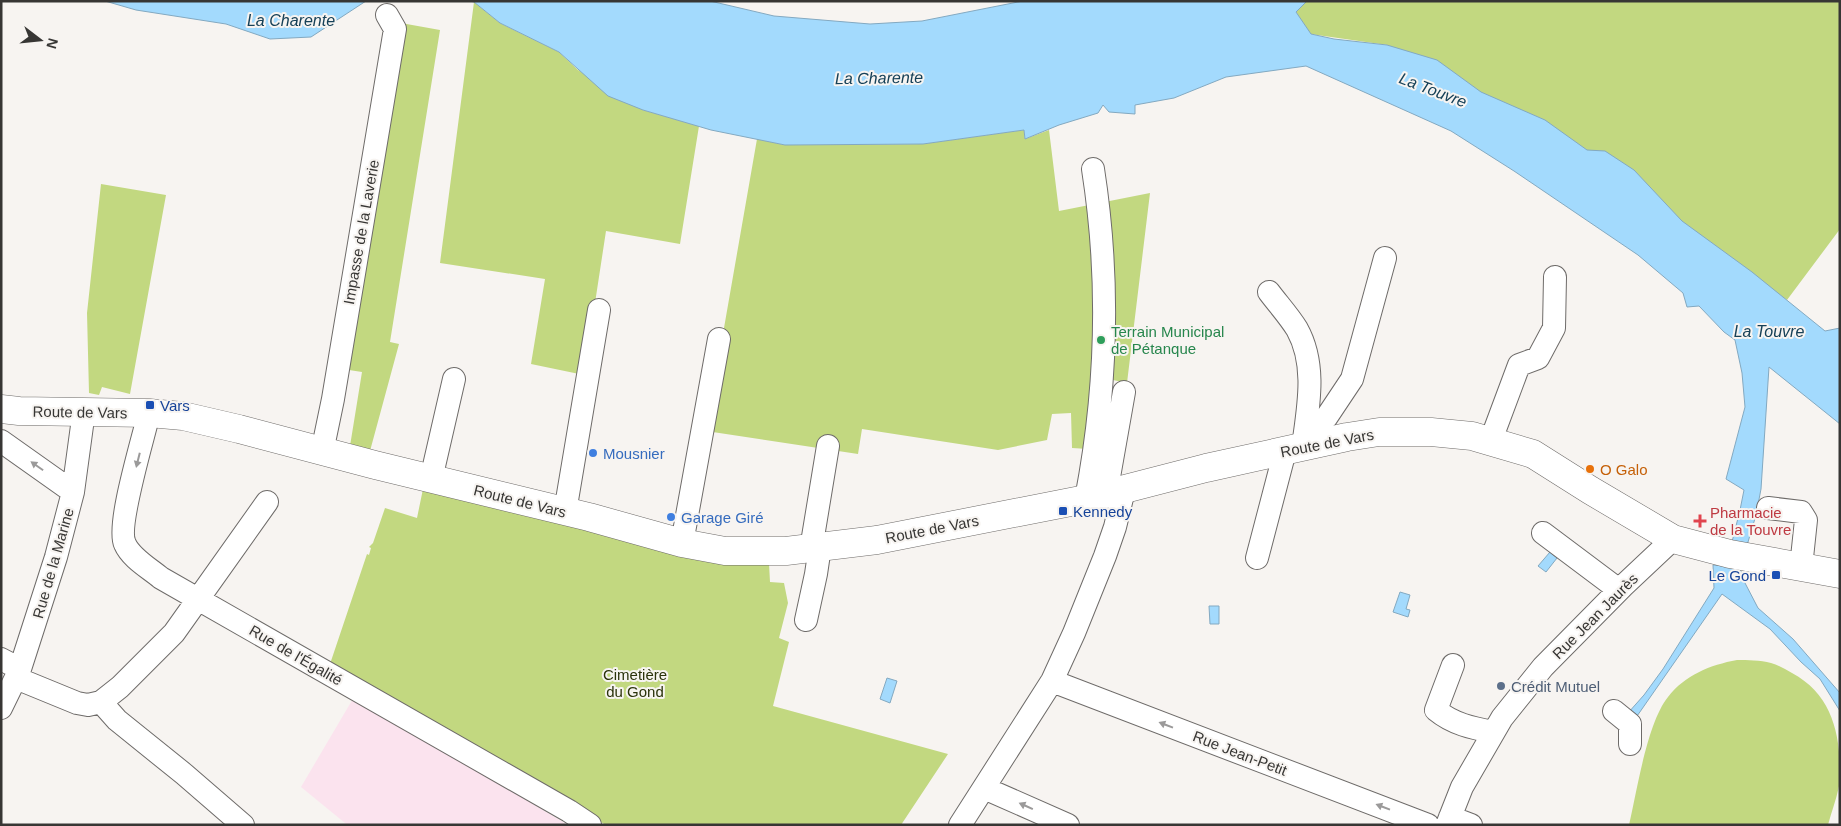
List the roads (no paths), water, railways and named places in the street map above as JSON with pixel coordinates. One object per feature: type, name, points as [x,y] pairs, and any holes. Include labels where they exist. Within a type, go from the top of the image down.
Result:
[{"type":"main road","name":"Route de Vars","points":[[1,409],[149,413],[183,416],[682,543],[725,551],[786,551],[877,540],[1105,494],[1206,468],[1298,441],[1347,438],[1379,432],[1431,432],[1491,440],[1533,454],[1598,495],[1674,539],[1737,555],[1840,574]]},
{"type":"street","name":"Impasse de la Laverie","points":[[322,452],[335,389],[395,29],[387,14]]},
{"type":"street","points":[[960,825],[1052,681],[1074,633],[1116,528],[1095,453],[1102,372],[1104,317],[1100,215],[1093,169]]},
{"type":"street","points":[[1298,441],[1326,418],[1352,379],[1385,258]]},
{"type":"street","points":[[1491,440],[1519,365],[1538,358],[1554,328],[1555,277]]},
{"type":"street","points":[[1257,558],[1298,441],[1310,383],[1308,358],[1297,330],[1269,292]]},
{"type":"street","points":[[566,512],[599,310]]},
{"type":"street","points":[[682,543],[720,339]]},
{"type":"street","points":[[431,479],[454,379]]},
{"type":"street","points":[[1105,494],[1124,392]]},
{"type":"street","name":"Rue de la Marine","points":[[1,708],[13,669],[56,557],[73,492],[84,411]]},
{"type":"street","name":"Rue de l'Égalité","points":[[149,413],[122,535],[125,544],[131,552],[161,578],[570,811],[590,825]]},
{"type":"street","points":[[1,441],[73,492]]},
{"type":"street","points":[[806,620],[816,574],[816,548],[828,446]]},
{"type":"street","points":[[13,669],[77,703],[88,705],[101,702],[120,687],[174,633],[267,502]]},
{"type":"street","points":[[1768,508],[1801,512],[1806,520],[1801,567]]},
{"type":"street","points":[[1543,533],[1619,590]]},
{"type":"street","name":"Rue Jean Jaurès","points":[[1448,821],[1462,787],[1502,718],[1544,667],[1619,590],[1674,539]]},
{"type":"street","points":[[1453,665],[1436,710],[1443,716],[1463,726],[1493,732]]},
{"type":"street","name":"Rue Jean-Petit","points":[[1052,681],[1428,825]]},
{"type":"street","points":[[101,702],[117,720],[243,825]]},
{"type":"street","points":[[1614,711],[1630,724],[1630,744]]},
{"type":"street","points":[[984,788],[1068,825]]},
{"type":"street","points":[[1448,821],[1471,825]]},
{"type":"water","name":"La Charente","points":[[105,1],[366,1],[311,37],[270,39],[226,24],[136,10]]},
{"type":"water","name":"La Touvre","points":[[470,1],[710,1],[774,16],[870,24],[922,21],[1023,1],[1307,1],[1296,12],[1311,34],[1334,39],[1387,45],[1437,60],[1481,92],[1545,120],[1587,150],[1605,151],[1634,170],[1682,221],[1752,272],[1825,331],[1840,328],[1840,424],[1769,367],[1761,489],[1756,515],[1740,569],[1758,608],[1793,639],[1840,693],[1840,711],[1820,679],[1770,629],[1722,594],[1635,719],[1628,713],[1663,669],[1714,588],[1713,565],[1726,566],[1744,490],[1726,479],[1745,407],[1742,373],[1735,340],[1724,332],[1699,306],[1687,307],[1683,293],[1638,255],[1451,131],[1306,66],[1226,77],[1174,98],[1135,105],[1135,114],[1109,112],[1103,105],[1098,113],[1059,125],[1025,139],[1024,130],[923,144],[785,145],[711,130],[643,110],[608,96],[559,52],[500,23],[474,2]]},
{"type":"water","points":[[1550,552],[1557,558],[1546,572],[1538,566]]},
{"type":"water","points":[[1400,592],[1410,595],[1406,609],[1410,610],[1408,617],[1393,612]]},
{"type":"water","points":[[1209,606],[1219,606],[1219,624],[1210,624]]},
{"type":"water","points":[[887,678],[897,681],[890,703],[880,699]]},
{"type":"place","name":"Terrain Municipal de Pétanque","points":[[1101,340]]},
{"type":"place","name":"Vars","points":[[150,405]]},
{"type":"place","name":"Mousnier","points":[[593,453]]},
{"type":"place","name":"O Galo","points":[[1590,469]]},
{"type":"place","name":"Kennedy","points":[[1063,511]]},
{"type":"place","name":"Garage Giré","points":[[671,517]]},
{"type":"place","name":"Pharmacie de la Touvre","points":[[1700,521]]},
{"type":"place","name":"Le Gond","points":[[1776,575]]},
{"type":"place","name":"Crédit Mutuel","points":[[1501,686]]},
{"type":"park label","name":"Cimetière du Gond","points":[[635,682]]}]
